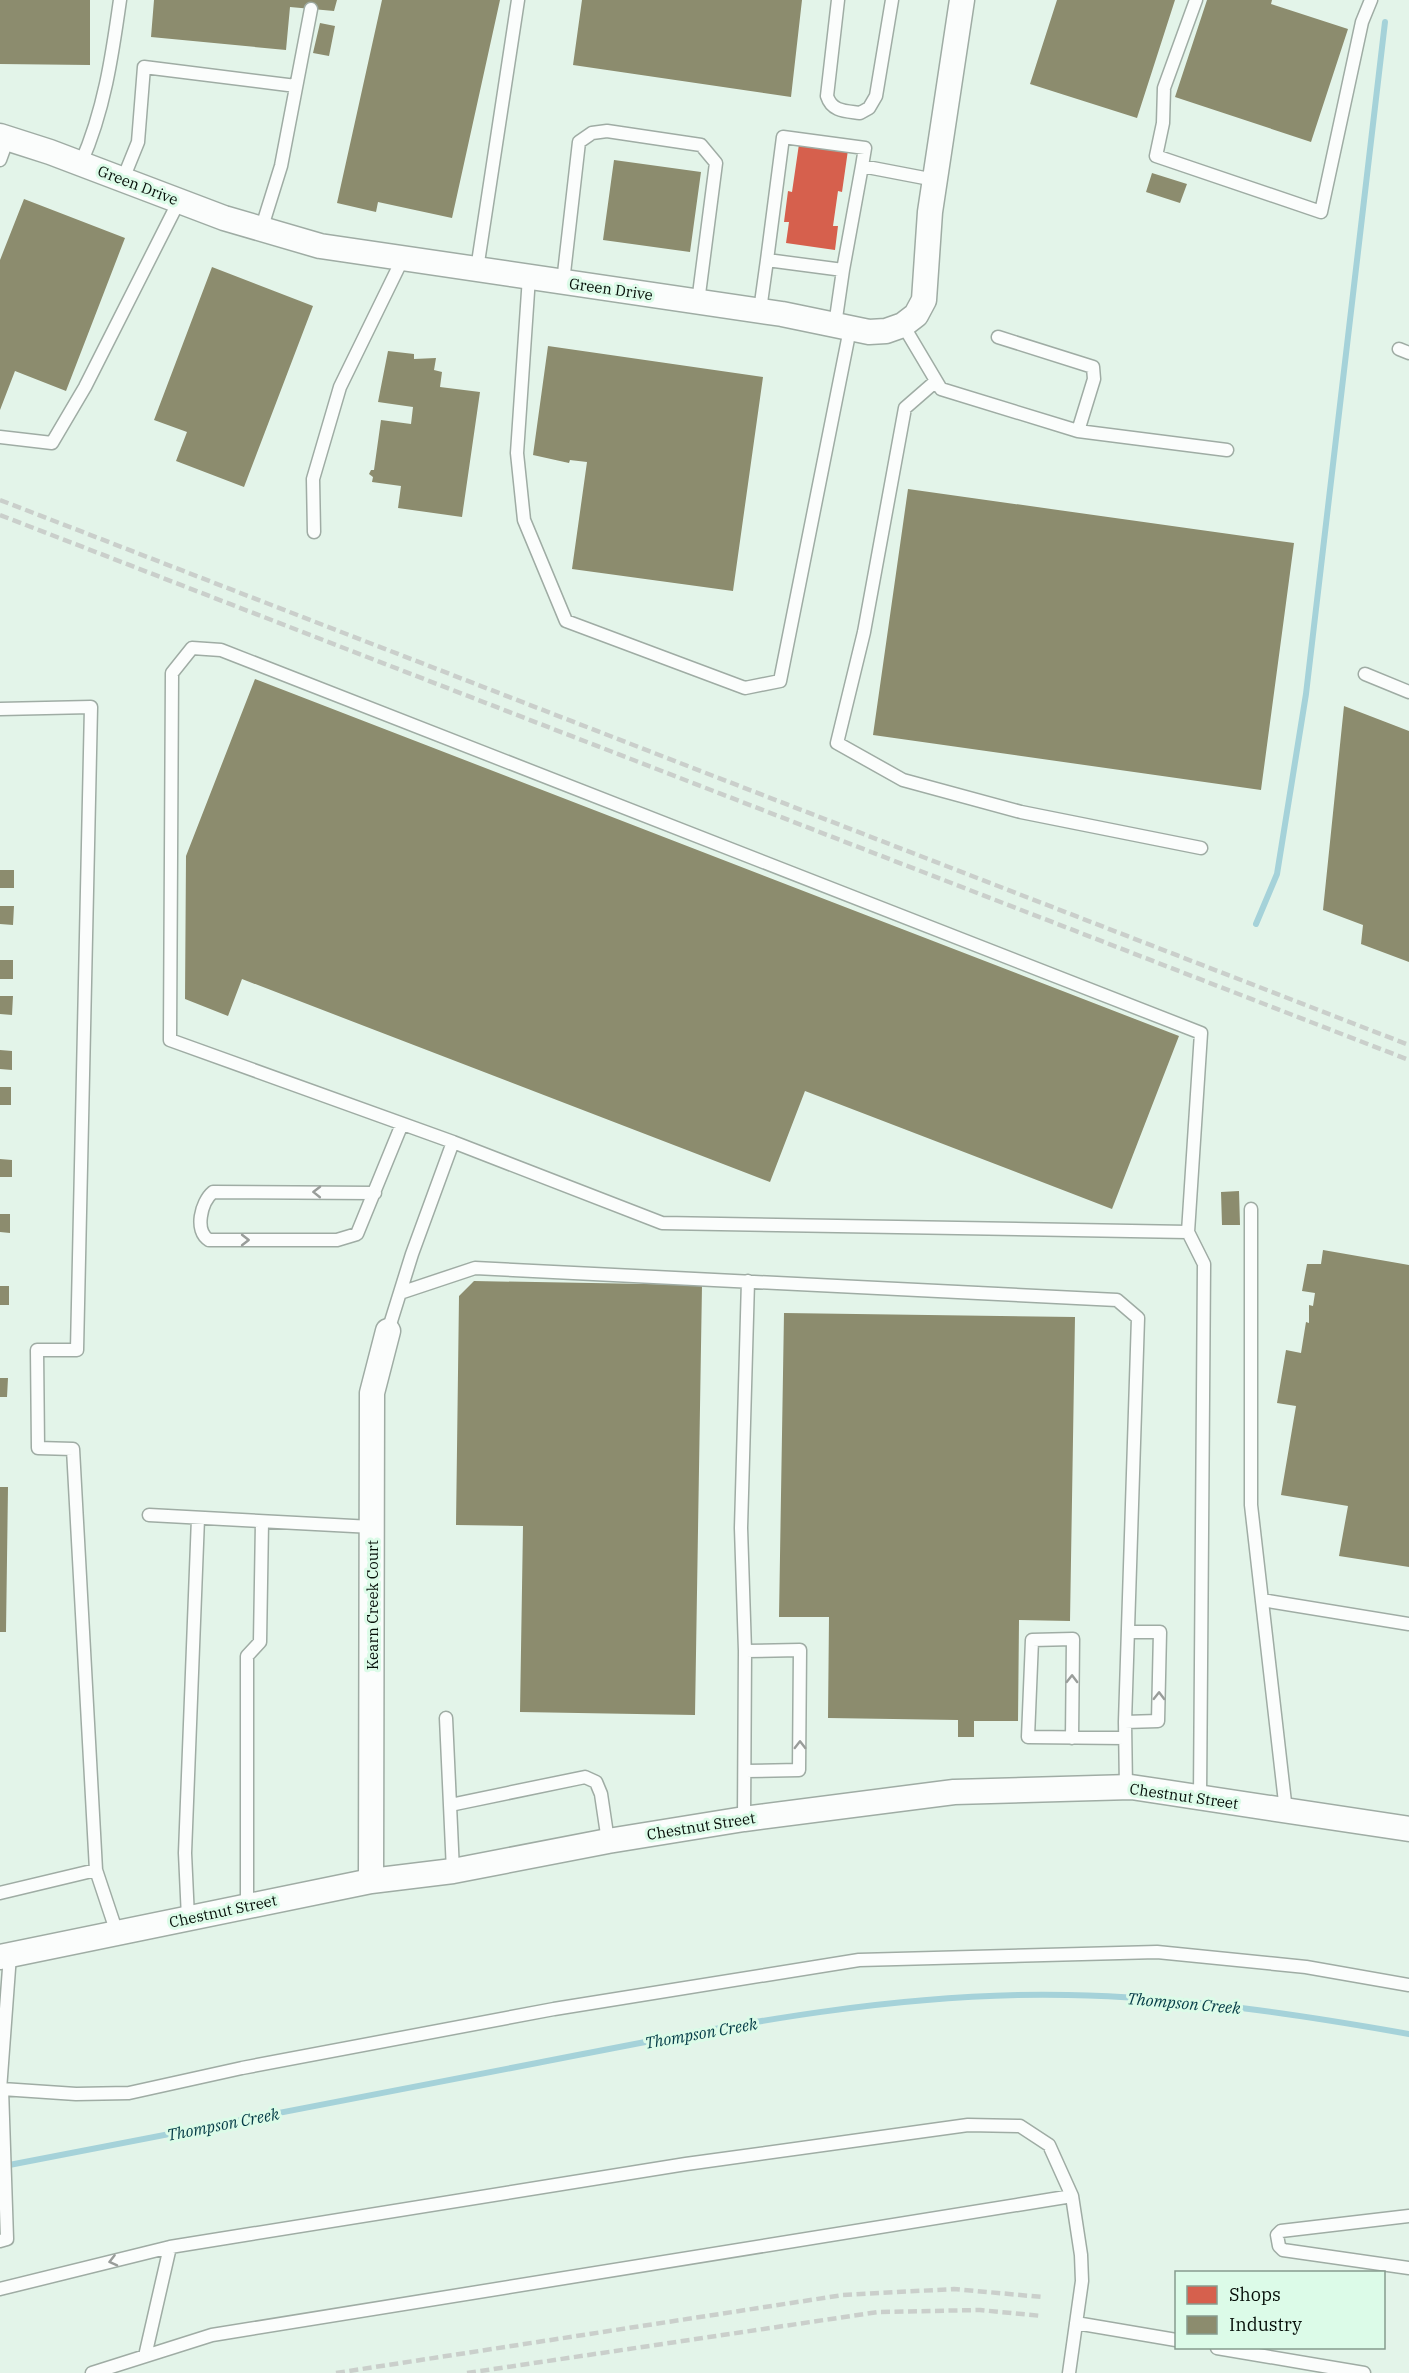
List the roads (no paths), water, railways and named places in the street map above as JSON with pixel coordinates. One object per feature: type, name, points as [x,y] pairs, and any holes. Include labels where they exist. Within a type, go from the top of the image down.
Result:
[{"type":"street","points":[[903,325],[916,315],[924,300],[935,180],[962,0]]},
{"type":"street","name":"Green Drive","points":[[2,145],[81,163],[261,230],[320,246],[760,310],[869,332],[903,325]]},
{"type":"street","name":"Kearn Creek Court","points":[[371,1881],[372,1393],[388,1332]]},
{"type":"street","name":"Chestnut Street","points":[[5,1956],[371,1881],[453,1871],[608,1841],[744,1819],[954,1792],[1126,1788],[1409,1829]]},
{"type":"lane","points":[[81,163],[93,136],[111,70],[120,0]]},
{"type":"lane","points":[[477,269],[518,0]]},
{"type":"lane","points":[[838,0],[827,96],[830,105],[837,110],[860,113],[869,108],[876,96],[892,0]]},
{"type":"lane","points":[[1196,0],[1164,88],[1163,123],[1156,156],[1322,212],[1362,22],[1371,0]]},
{"type":"lane","points":[[261,230],[281,166],[310,9]]},
{"type":"lane","points":[[123,179],[138,142],[144,67],[296,86]]},
{"type":"lane","points":[[563,282],[579,142],[592,133],[607,131],[701,145],[716,163],[698,302]]},
{"type":"lane","points":[[529,277],[517,453],[522,509],[524,520],[566,621],[745,688],[780,681],[843,327],[843,270],[865,148],[783,137],[760,310]]},
{"type":"lane","points":[[862,166],[935,180]]},
{"type":"lane","points":[[0,437],[52,443],[86,387],[179,201]]},
{"type":"lane","points":[[314,532],[313,479],[340,387],[403,258]]},
{"type":"lane","points":[[767,260],[843,270]]},
{"type":"lane","points":[[903,325],[942,389],[1078,431],[1227,450]]},
{"type":"lane","points":[[998,338],[1093,367],[1094,379],[1078,431]]},
{"type":"lane","points":[[936,381],[905,408],[864,632],[837,743],[903,780],[1022,812],[1201,848]]},
{"type":"lane","points":[[1188,1232],[662,1223],[402,1124],[170,1040],[172,674],[192,648],[221,650],[1201,1033],[1188,1232],[1204,1264],[1200,1797]]},
{"type":"lane","points":[[1365,674],[1409,692]]},
{"type":"lane","points":[[0,709],[91,707],[77,1350],[37,1350],[38,1448],[73,1449],[96,1870],[117,1933]]},
{"type":"lane","points":[[375,1193],[213,1192],[207,1197],[199,1229],[202,1236],[209,1240],[349,1238],[357,1234],[375,1193],[402,1124]]},
{"type":"lane","points":[[388,1332],[453,1143]]},
{"type":"lane","points":[[1251,1209],[1251,1505],[1286,1811]]},
{"type":"lane","points":[[400,1293],[475,1268],[1117,1300],[1138,1317],[1125,1722],[1126,1788]]},
{"type":"lane","points":[[744,1819],[745,1651],[741,1528],[748,1281]]},
{"type":"lane","points":[[149,1515],[372,1527]]},
{"type":"lane","points":[[188,1918],[184,1853],[198,1518]]},
{"type":"lane","points":[[247,1906],[247,1656],[260,1642],[262,1522]]},
{"type":"lane","points":[[1262,1600],[1409,1624]]},
{"type":"lane","points":[[1125,1722],[1158,1721],[1160,1632],[1128,1632]]},
{"type":"lane","points":[[1072,1737],[1073,1640],[1032,1640],[1028,1737],[1125,1738]]},
{"type":"lane","points":[[745,1651],[800,1650],[799,1770],[745,1771]]},
{"type":"lane","points":[[446,1718],[453,1871]]},
{"type":"lane","points":[[450,1806],[585,1777],[596,1782],[601,1794],[608,1841]]},
{"type":"lane","points":[[0,1893],[96,1870]]},
{"type":"lane","points":[[1,2089],[76,2094],[129,2093],[243,2068],[543,2011],[859,1960],[1157,1952],[1306,1967],[1409,1985]]},
{"type":"lane","points":[[0,2241],[7,2239],[1,2089],[5,1956]]},
{"type":"lane","points":[[0,2289],[170,2247],[686,2164],[968,2125],[1020,2127],[1049,2145],[1072,2196],[1081,2255],[1082,2281],[1069,2373]]},
{"type":"lane","points":[[92,2373],[212,2335],[1072,2196]]},
{"type":"lane","points":[[1409,2216],[1321,2224],[1281,2231],[1277,2235],[1279,2246],[1283,2250],[1409,2268]]},
{"type":"lane","points":[[145,2356],[170,2247]]},
{"type":"lane","points":[[1076,2323],[1175,2340]]},
{"type":"lane","points":[[1223,2349],[1364,2373]]},
{"type":"waterway","points":[[1256,924],[1277,874],[1306,694],[1385,22]]},
{"type":"waterway","name":"Thompson Creek","points":[[4,2166],[735,2025],[935,1999],[1001,1995],[1111,1996],[1154,1999],[1282,2013],[1409,2034]]},
{"type":"railway","points":[[0,500],[1409,1045]]},
{"type":"railway","points":[[0,515],[1409,1060]]},
{"type":"railway","points":[[336,2373],[843,2295],[954,2289],[1042,2297]]},
{"type":"railway","points":[[467,2373],[878,2312],[980,2310],[1042,2316]]}]
